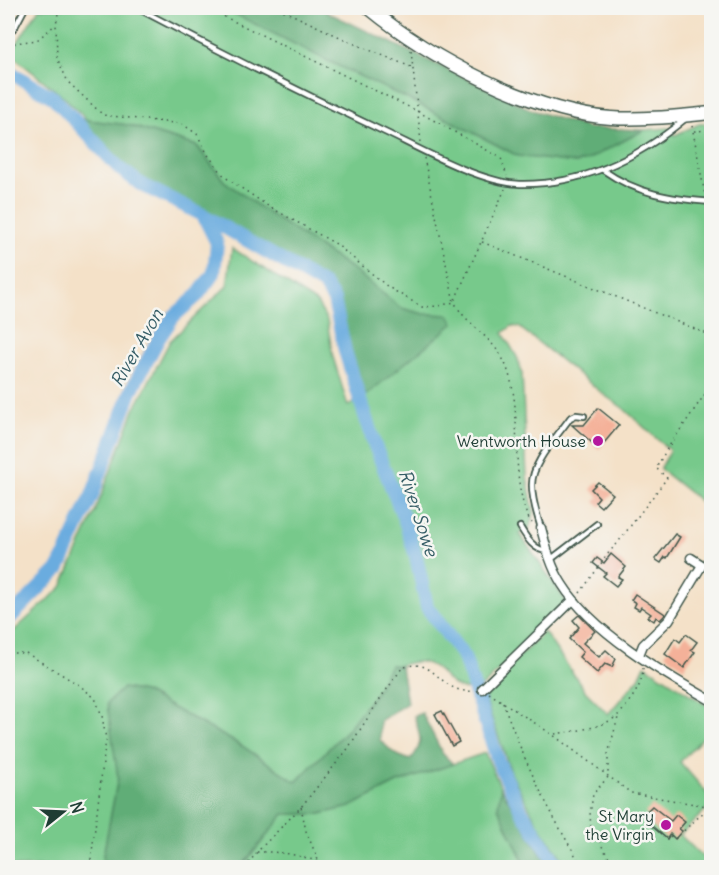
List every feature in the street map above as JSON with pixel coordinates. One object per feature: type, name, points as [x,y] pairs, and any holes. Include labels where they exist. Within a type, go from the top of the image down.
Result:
[{"type":"main road","points":[[369,8],[414,42],[496,85],[562,110],[610,118],[649,118],[711,113]]},
{"type":"street","points":[[541,528],[558,578],[573,600],[591,618],[641,657],[711,701]]},
{"type":"street","points":[[641,657],[644,645],[669,620],[702,565],[691,558]]},
{"type":"street","points":[[481,690],[573,600]]},
{"type":"lane","points":[[8,35],[25,8]]},
{"type":"lane","points":[[137,8],[266,76],[422,151],[450,164],[509,183],[553,183],[603,170],[662,138],[689,115]]},
{"type":"lane","points":[[603,170],[622,183],[651,194],[709,202]]},
{"type":"lane","points":[[541,528],[532,488],[533,474],[538,463],[570,418],[576,415],[584,416]]},
{"type":"lane","points":[[520,526],[532,543],[549,555],[597,524]]},
{"type":"path","points":[[59,8],[56,24],[57,58],[68,82],[103,115],[182,124],[197,134],[208,155],[225,177],[268,206],[336,244],[388,287],[422,307],[454,302]]},
{"type":"path","points":[[208,8],[417,111],[501,158],[509,183],[454,302]]},
{"type":"path","points":[[278,8],[357,45],[412,67]]},
{"type":"path","points":[[8,44],[37,40],[56,24]]},
{"type":"path","points":[[414,42],[410,52],[422,151],[454,302],[463,315],[488,338],[504,362],[513,393],[518,474],[524,507],[532,524],[541,528]]},
{"type":"path","points":[[711,130],[693,131],[709,202],[711,234]]},
{"type":"path","points":[[481,241],[711,336]]},
{"type":"path","points":[[573,600],[668,478],[656,468],[711,384]]},
{"type":"path","points":[[8,653],[26,653],[79,685],[95,698],[102,716],[106,739],[90,867]]},
{"type":"path","points":[[553,735],[592,727],[619,714],[637,691],[643,678],[641,657]]},
{"type":"path","points":[[245,867],[301,807],[347,750],[402,668],[419,665],[428,669],[453,689],[466,692],[481,690],[503,702],[553,735],[631,793],[710,808]]},
{"type":"path","points":[[503,702],[524,755],[562,833],[583,867]]},
{"type":"path","points":[[615,867],[591,828],[590,816],[593,794],[608,777],[609,754],[619,714]]},
{"type":"path","points":[[301,807],[306,831],[318,861]]},
{"type":"path","points":[[670,836],[675,839],[710,808]]},
{"type":"path","points":[[257,852],[275,851],[318,861],[332,867]]},
{"type":"green space","points":[[39,8],[225,8],[518,156],[576,163],[587,160],[644,130],[668,128],[675,135],[699,124],[711,123],[711,510],[660,469],[670,451],[623,408],[519,327],[512,326],[503,333],[517,357],[522,373],[527,477],[534,512],[529,529],[519,533],[567,603],[480,689],[459,688],[436,669],[422,662],[390,665],[376,692],[348,729],[296,782],[242,746],[144,692],[123,688],[108,710],[118,778],[103,856],[103,867],[8,867],[8,636],[62,587],[95,512],[134,410],[170,341],[227,286],[232,248],[317,303],[327,320],[333,357],[348,406],[360,400],[449,315],[424,314],[401,308],[351,268],[224,181],[197,146],[128,125],[87,120],[65,98],[10,54]]},
{"type":"green space","points":[[223,8],[319,8],[532,110],[588,128],[644,130],[587,160],[576,163],[518,156]]},
{"type":"green space","points":[[73,118],[128,125],[197,146],[224,181],[351,268],[401,308],[424,314],[449,315],[454,323],[360,400],[345,351],[334,300],[324,285],[203,215],[142,185],[120,169]]},
{"type":"green space","points":[[544,632],[586,692],[608,714],[639,678],[645,665],[711,708],[711,729],[680,762],[711,798],[711,805],[680,835],[711,867],[568,867],[538,824],[512,775],[485,699],[485,691]]},
{"type":"green space","points":[[390,665],[401,667],[407,703],[380,721],[380,740],[395,754],[410,760],[418,749],[420,739],[414,716],[422,713],[443,754],[453,764],[397,783],[350,807],[320,814],[284,814],[241,867],[103,867],[103,856],[118,778],[107,703],[123,688],[144,692],[242,746],[296,782],[348,729],[376,692]]},
{"type":"green space","points":[[485,753],[501,788],[498,807],[526,867],[241,868],[284,814],[320,814],[350,807],[397,783]]},
{"type":"green space","points":[[501,788],[549,867],[526,867],[498,807]]},
{"type":"building","points":[[598,408],[619,425],[599,449],[572,425],[584,425]]},
{"type":"building","points":[[598,482],[613,494],[601,507],[595,502],[599,497],[591,489]]},
{"type":"building","points":[[675,534],[680,537],[667,558],[665,557],[661,563],[655,559]]},
{"type":"building","points":[[611,554],[626,567],[618,577],[622,579],[616,586],[603,576],[606,573],[593,563],[597,558],[604,563]]},
{"type":"building","points":[[635,594],[665,614],[664,616],[660,620],[656,617],[654,621],[648,617],[651,614],[641,607],[639,610],[634,607],[636,603],[631,600]]},
{"type":"building","points":[[579,615],[595,631],[583,643],[599,657],[606,650],[616,659],[612,667],[605,664],[597,673],[579,657],[583,652],[569,639],[579,627],[573,620]]},
{"type":"building","points":[[686,634],[697,642],[691,650],[695,652],[684,668],[665,654],[675,638],[680,642]]},
{"type":"building","points":[[442,711],[459,742],[452,746],[435,714]]},
{"type":"building","name":"St Mary the Virgin","points":[[652,806],[671,821],[676,815],[685,822],[679,829],[682,831],[675,839],[670,834],[667,839],[646,821],[650,817],[645,813]]},
{"type":"waterway","name":"River Sowe","points":[[8,71],[54,98],[120,169],[142,185],[203,215],[324,285],[334,300],[345,351],[360,400],[375,446],[405,521],[416,556],[427,607],[464,657],[498,761],[521,810],[559,868]]},
{"type":"waterway","name":"River Avon","points":[[8,620],[59,568],[91,498],[132,389],[173,317],[197,296],[214,273],[217,243],[203,215]]},
{"type":"place","name":"Wentworth House","points":[[598,441]]},
{"type":"place","name":"St Mary the Virgin","points":[[666,825]]}]
